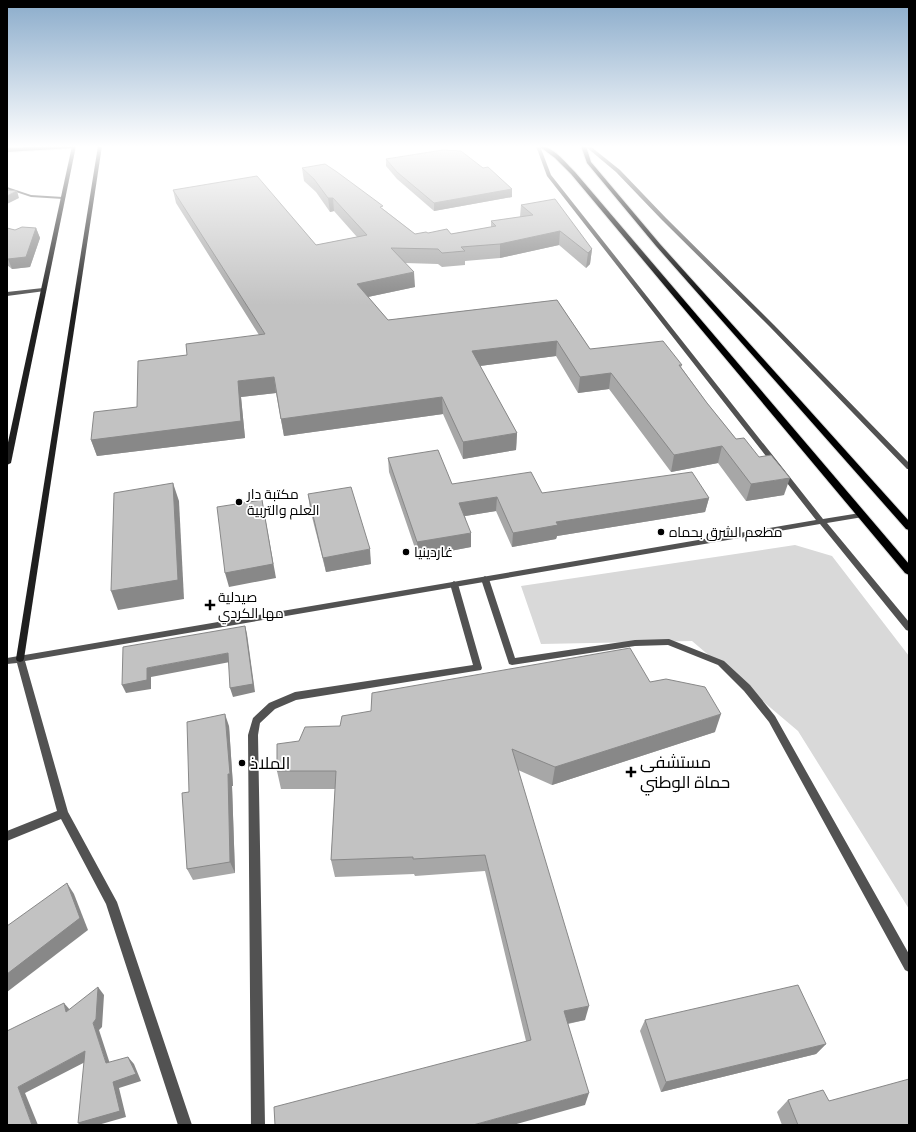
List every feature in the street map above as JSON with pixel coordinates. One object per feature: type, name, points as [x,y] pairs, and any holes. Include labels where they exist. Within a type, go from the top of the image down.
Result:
[{"type":"main road","points":[[7,463],[63,199]]},
{"type":"main road","points":[[20,659],[92,199]]},
{"type":"main road","points":[[595,199],[860,515],[909,571]]},
{"type":"main road","points":[[620,199],[658,245],[909,527]]},
{"type":"street","points":[[568,199],[822,521],[909,628]]},
{"type":"street","points":[[645,199],[772,326],[909,467]]},
{"type":"street","points":[[7,294],[43,290]]},
{"type":"street","points":[[7,661],[860,515]]},
{"type":"street","points":[[485,579],[512,662],[635,644],[669,642],[721,663],[747,688],[772,719],[909,966]]},
{"type":"street","points":[[258,1125],[253,735],[256,720],[272,706],[295,696],[478,668],[454,584]]},
{"type":"street","points":[[20,659],[63,813],[111,902],[185,1125]]},
{"type":"street","points":[[7,836],[63,813]]},
{"type":"shaded area","points":[[795,545],[832,556],[909,656],[909,909],[798,731],[692,641],[541,644],[521,586]]},
{"type":"building","points":[[179,199],[277,199],[316,245],[367,235],[334,199],[373,199],[383,206],[380,207],[415,234],[447,229],[451,234],[496,226],[491,221],[533,215],[521,205],[555,199],[592,249],[588,253],[560,231],[500,244],[461,247],[465,251],[442,253],[438,249],[391,248],[414,272],[357,284],[388,320],[557,300],[590,349],[663,341],[682,365],[679,365],[707,403],[736,439],[744,438],[759,457],[771,455],[790,478],[751,484],[722,446],[674,455],[611,373],[580,377],[557,341],[472,351],[517,433],[463,442],[442,397],[281,419],[274,377],[238,381],[241,421],[91,440],[94,412],[137,407],[138,361],[187,355],[186,344],[265,334]]},
{"type":"building","points":[[429,199],[457,199],[434,203]]},
{"type":"building","points":[[22,227],[36,228],[26,257],[8,259],[7,228],[15,230]]},
{"type":"building","points":[[438,450],[452,484],[531,472],[542,493],[692,472],[709,498],[556,522],[558,525],[513,533],[497,497],[459,503],[471,533],[417,542],[388,458]]},
{"type":"building","points":[[173,483],[178,580],[111,591],[114,493]]},
{"type":"building","points":[[351,487],[370,549],[323,558],[308,494]]},
{"type":"building","points":[[262,500],[273,564],[225,573],[217,507]]},
{"type":"building","points":[[245,626],[253,684],[230,688],[228,653],[147,668],[147,680],[122,685],[123,647]]},
{"type":"building","points":[[630,648],[650,682],[666,679],[705,687],[721,714],[555,767],[512,749],[589,1006],[564,1011],[589,1093],[473,1125],[275,1125],[274,1107],[531,1040],[485,855],[413,859],[413,857],[331,860],[336,771],[277,771],[277,744],[299,741],[305,727],[340,726],[342,716],[371,711],[372,693]]},
{"type":"building","points":[[225,714],[230,774],[228,774],[230,862],[187,869],[182,793],[189,792],[187,722]]},
{"type":"building","points":[[67,883],[80,918],[7,974],[7,926]]},
{"type":"building","points":[[798,985],[826,1044],[666,1082],[645,1020]]},
{"type":"building","points":[[98,987],[96,1019],[93,1023],[106,1063],[128,1057],[136,1074],[113,1082],[120,1111],[78,1123],[85,1051],[18,1087],[32,1125],[7,1125],[7,1031],[64,1003],[66,1012]]},
{"type":"building","points":[[909,1079],[909,1125],[798,1125],[788,1100],[823,1090],[829,1101]]},
{"type":"place","name":"مكتبة دار العلم والتربية","points":[[239,502]]},
{"type":"place","name":"مطعم الشرق بحماه","points":[[661,532]]},
{"type":"place","name":"غاردينيا","points":[[406,552]]},
{"type":"place","name":"صيدلية مها الكردي","points":[[210,605]]},
{"type":"place","name":"الملاذ","points":[[242,763]]},
{"type":"place","name":"مستشفى حماة الوطني","points":[[631,772]]}]
